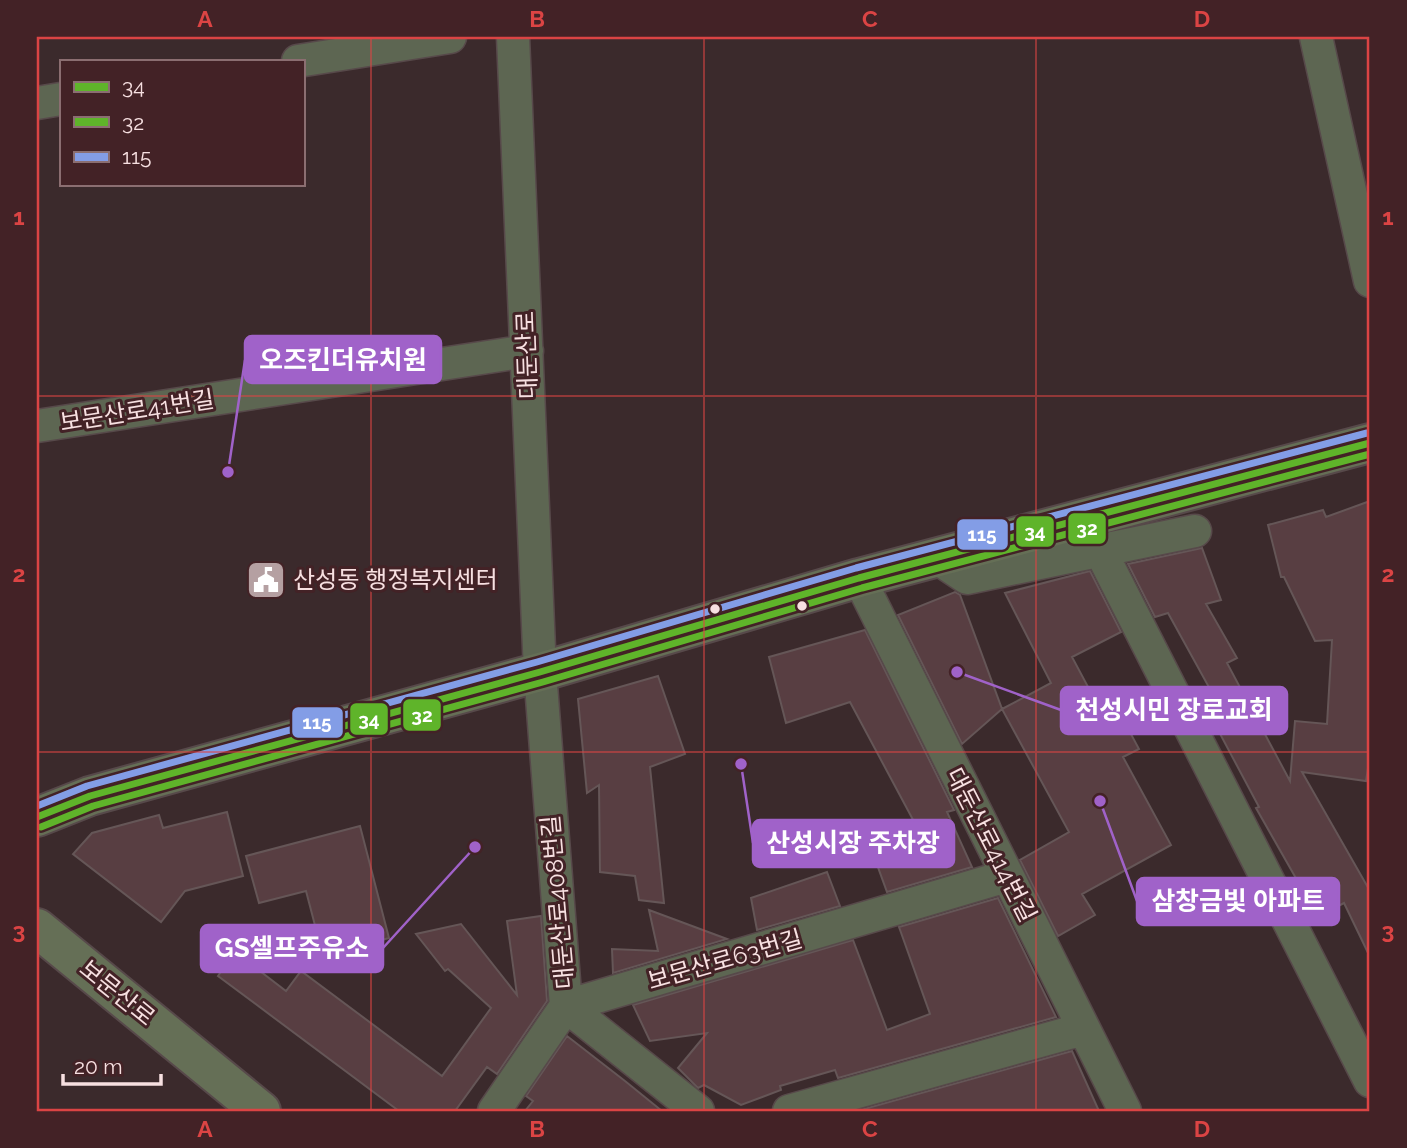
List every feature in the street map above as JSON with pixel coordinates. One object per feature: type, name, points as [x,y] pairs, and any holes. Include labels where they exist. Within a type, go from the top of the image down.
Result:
[{"type":"main road","points":[[37,817],[90,796],[540,673],[859,578],[1370,443]]},
{"type":"main road","name":"보문산로","points":[[37,928],[261,1111]]},
{"type":"street","points":[[304,60],[450,37]]},
{"type":"street","name":"대둔산로","points":[[513,37],[540,673]]},
{"type":"street","points":[[1316,37],[1370,281]]},
{"type":"street","points":[[37,103],[60,99]]},
{"type":"street","name":"보문산로41번길","points":[[37,426],[527,351]]},
{"type":"street","points":[[937,558],[967,579],[1195,531]]},
{"type":"street","points":[[1101,552],[1370,1081]]},
{"type":"street","name":"대둔산로414번길","points":[[859,578],[1125,1111]]},
{"type":"street","name":"대둔산로408번길","points":[[540,673],[566,1006],[698,1111]]},
{"type":"street","name":"보문산로63번길","points":[[566,1006],[1006,876]]},
{"type":"street","points":[[494,1111],[566,1006]]},
{"type":"street","points":[[789,1111],[1083,1030]]},
{"type":"building","points":[[1370,501],[1370,755],[1366,781],[1302,772],[1370,891],[1370,957],[1344,903],[1318,917],[1256,808],[1259,807],[1210,715],[1221,709],[1168,613],[1155,617],[1128,564],[1202,548],[1221,600],[1206,604],[1237,658],[1227,663],[1290,781],[1295,721],[1327,724],[1332,640],[1315,641],[1284,577],[1281,577],[1268,525],[1323,510],[1326,517]]},
{"type":"building","points":[[1090,571],[1121,632],[1072,657],[1103,715],[1117,708],[1139,749],[1123,757],[1171,845],[1082,894],[1095,915],[1058,936],[1020,860],[1069,832],[1002,709],[1051,683],[1005,593]]},
{"type":"building","points":[[955,592],[960,595],[1002,709],[962,744],[898,615]]},
{"type":"building","points":[[865,630],[954,810],[947,812],[972,867],[887,892],[871,848],[919,831],[850,702],[786,723],[769,657]]},
{"type":"building","points":[[658,676],[685,754],[650,767],[664,903],[639,900],[635,876],[600,872],[599,785],[587,793],[578,699]]},
{"type":"building","points":[[227,812],[243,876],[185,891],[161,922],[73,854],[92,833],[159,815],[163,828]]},
{"type":"building","points":[[360,826],[389,938],[323,956],[306,891],[259,903],[246,856]]},
{"type":"building","points":[[827,872],[840,906],[757,930],[751,898]]},
{"type":"building","points":[[998,898],[1056,1017],[838,1078],[835,1070],[780,1086],[781,1090],[741,1105],[704,1085],[698,1088],[678,1068],[707,1033],[650,1041],[633,1005],[853,940],[887,1030],[930,1014],[899,927]]},
{"type":"building","points":[[649,910],[727,939],[613,973],[612,949],[658,951]]},
{"type":"building","points":[[541,916],[547,1001],[497,1074],[487,1067],[455,1111],[399,1111],[218,976],[235,952],[286,991],[301,971],[442,1076],[491,1008],[448,969],[445,971],[416,934],[461,924],[517,995],[507,921]]},
{"type":"building","points":[[567,1036],[662,1111],[525,1111],[533,1101],[526,1096]]},
{"type":"building","points":[[1072,1051],[1099,1111],[857,1111]]},
{"type":"transit line","name":"115","points":[[37,806],[87,786],[537,662],[856,568],[1367,433]]},
{"type":"transit line","name":"34","points":[[37,817],[90,796],[540,672],[859,578],[1370,443]]},
{"type":"transit line","name":"32","points":[[41,827],[93,806],[543,682],[862,588],[1370,454]]},
{"type":"place","name":"오즈킨더유치원","points":[[228,472]]},
{"type":"place","name":"산성동 행정복지센터","points":[[266,580]]},
{"type":"place","name":"천성시민 장로교회","points":[[957,672]]},
{"type":"place","name":"산성시장 주차장","points":[[741,764]]},
{"type":"place","name":"삼창금빛 아파트","points":[[1100,801]]},
{"type":"place","name":"GS셀프주유소","points":[[475,847]]}]
